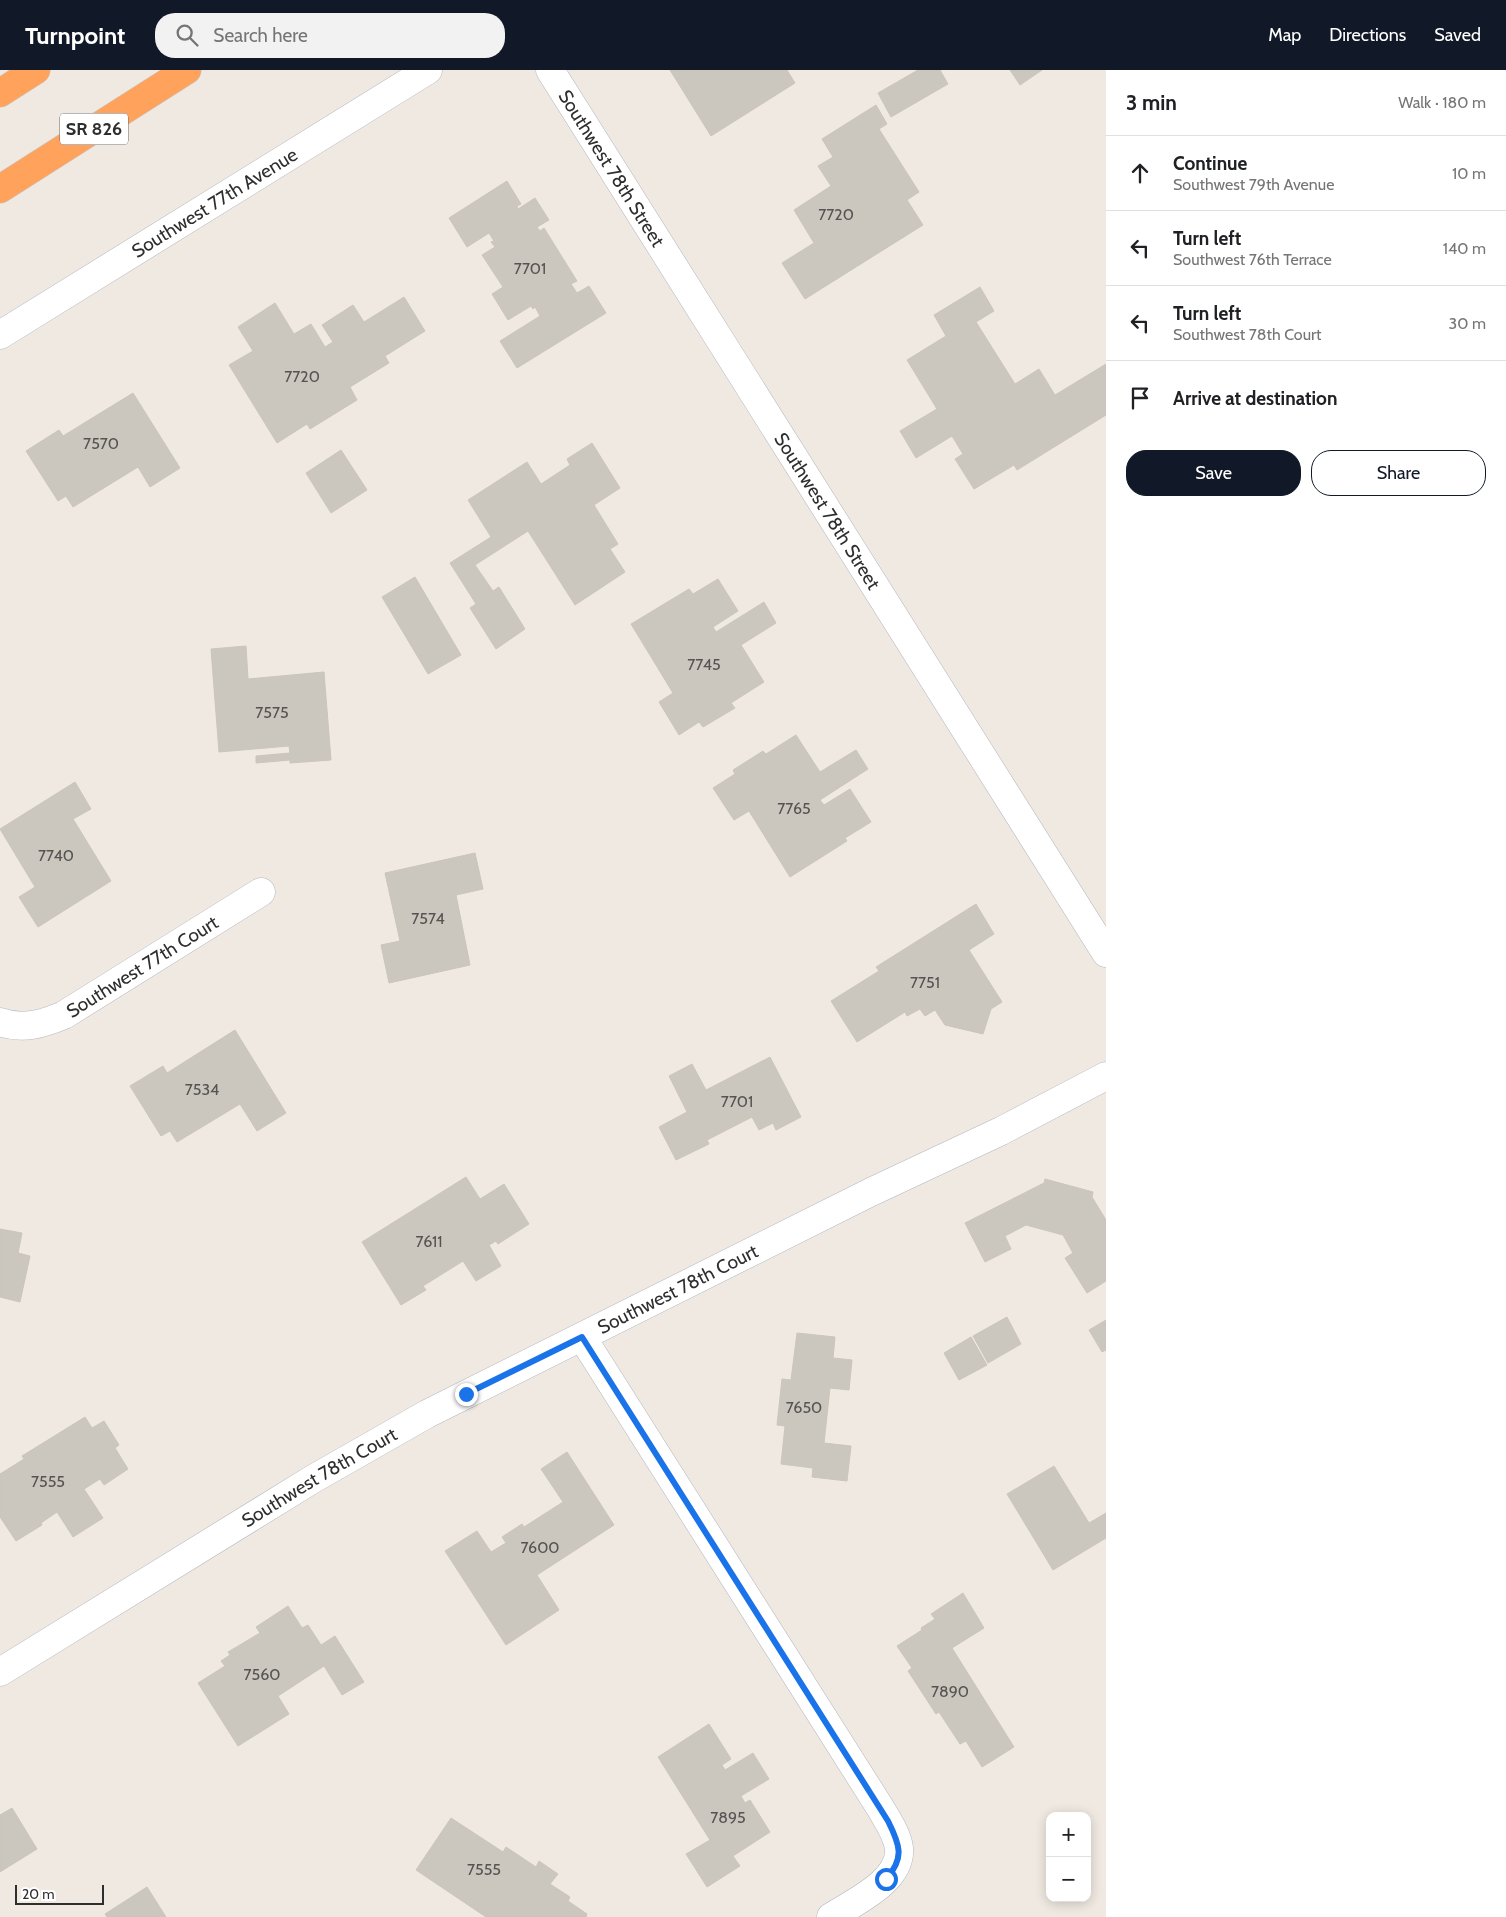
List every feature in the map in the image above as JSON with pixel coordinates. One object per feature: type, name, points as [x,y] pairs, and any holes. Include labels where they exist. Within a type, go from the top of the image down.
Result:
[{"type":"highway","points":[[0,93],[36,70]]},
{"type":"highway","name":"SR 826","points":[[0,189],[187,70]]},
{"type":"street","name":"Southwest 77th Avenue","points":[[0,335],[428,70]]},
{"type":"street","name":"Southwest 78th Street","points":[[550,70],[1106,953]]},
{"type":"street","name":"Southwest 77th Court","points":[[8,1024],[37,1024],[64,1015],[261,892]]},
{"type":"street","name":"Southwest 78th Court","points":[[0,1672],[335,1465],[466,1394],[1001,1130],[1106,1076]]},
{"type":"street","points":[[582,1337],[881,1809],[894,1833],[898,1846],[898,1862],[894,1870],[877,1887],[831,1917]]},
{"type":"building","points":[[670,70],[787,70],[795,83],[711,136]]},
{"type":"building","points":[[918,70],[940,70],[948,84],[891,117],[878,93]]},
{"type":"building","points":[[1010,70],[1042,70],[1020,85]]},
{"type":"building","points":[[876,105],[887,124],[879,129],[919,192],[907,200],[923,225],[805,299],[782,263],[814,243],[794,210],[831,186],[818,166],[833,157],[822,139]]},
{"type":"building","points":[[507,181],[521,204],[517,206],[518,209],[535,198],[549,220],[537,227],[540,231],[544,228],[577,281],[571,284],[577,293],[589,286],[606,313],[517,368],[500,341],[540,316],[535,307],[533,309],[531,306],[508,320],[492,294],[503,287],[482,255],[495,247],[491,242],[494,241],[489,233],[467,247],[449,218]]},
{"type":"building","points":[[980,287],[994,311],[976,322],[1015,384],[1039,369],[1055,395],[1106,364],[1106,415],[1017,470],[1014,465],[974,489],[955,459],[963,454],[952,436],[916,458],[900,431],[937,409],[907,360],[946,336],[934,315]]},
{"type":"building","points":[[404,297],[425,331],[385,356],[389,363],[350,387],[357,400],[310,429],[307,424],[277,443],[229,365],[253,351],[238,327],[275,303],[294,334],[311,324],[325,347],[333,342],[322,325],[353,305],[364,322]]},
{"type":"building","points":[[133,393],[180,468],[150,487],[138,467],[73,507],[66,496],[58,501],[26,451],[59,430],[63,436]]},
{"type":"building","points":[[592,443],[620,488],[594,505],[618,544],[610,549],[625,572],[575,605],[528,531],[475,565],[493,591],[499,587],[525,629],[496,649],[470,608],[476,604],[450,563],[491,537],[468,500],[527,462],[541,484],[570,465],[567,459]]},
{"type":"building","points":[[341,450],[367,490],[331,513],[306,473]]},
{"type":"building","points":[[415,577],[461,655],[428,674],[382,597]]},
{"type":"building","points":[[718,579],[738,611],[713,627],[716,632],[764,602],[776,623],[741,645],[764,682],[731,703],[735,708],[703,727],[699,722],[679,735],[659,702],[673,693],[631,624],[689,589],[693,594]]},
{"type":"building","points":[[246,646],[248,679],[324,672],[331,760],[290,763],[290,760],[256,763],[256,756],[290,753],[289,746],[219,752],[211,649]]},
{"type":"building","points":[[796,735],[820,772],[856,750],[868,769],[820,800],[824,805],[850,789],[871,822],[845,838],[847,841],[790,877],[749,811],[734,820],[713,788],[735,774],[733,770],[763,751],[766,754]]},
{"type":"building","points":[[75,782],[91,809],[73,819],[111,881],[38,927],[19,897],[35,887],[0,829]]},
{"type":"building","points":[[475,853],[483,889],[456,895],[470,965],[389,983],[381,945],[400,941],[385,873]]},
{"type":"building","points":[[976,904],[994,934],[969,950],[1002,1002],[991,1009],[983,1034],[945,1025],[935,1010],[925,1016],[920,1009],[907,1016],[905,1012],[857,1042],[831,1001],[879,971],[876,967]]},
{"type":"building","points":[[235,1030],[286,1113],[257,1131],[240,1104],[177,1142],[170,1131],[161,1136],[130,1086],[163,1066],[167,1073]]},
{"type":"building","points":[[770,1057],[801,1117],[776,1130],[773,1123],[759,1130],[752,1117],[707,1140],[709,1144],[676,1160],[659,1127],[687,1112],[669,1076],[692,1064],[706,1090]]},
{"type":"building","points":[[466,1177],[480,1199],[504,1184],[529,1224],[498,1244],[496,1241],[489,1245],[501,1266],[476,1281],[463,1261],[423,1286],[426,1290],[401,1305],[362,1242]]},
{"type":"building","points":[[1045,1179],[1093,1192],[1092,1197],[1106,1220],[1106,1281],[1087,1293],[1065,1258],[1073,1253],[1063,1235],[1026,1225],[1005,1236],[1011,1249],[985,1262],[965,1223],[1044,1183]]},
{"type":"building","points":[[0,1229],[22,1233],[18,1253],[30,1256],[20,1302],[0,1297]]},
{"type":"building","points":[[1007,1317],[1021,1344],[988,1363],[973,1336]]},
{"type":"building","points":[[1106,1320],[1106,1350],[1102,1352],[1089,1330]]},
{"type":"building","points":[[797,1333],[835,1337],[833,1358],[852,1360],[849,1390],[830,1388],[824,1443],[851,1446],[847,1481],[812,1477],[813,1468],[781,1464],[785,1426],[777,1425],[782,1379],[791,1380]]},
{"type":"building","points":[[971,1337],[987,1365],[959,1380],[944,1353]]},
{"type":"building","points":[[85,1417],[92,1428],[104,1421],[119,1445],[115,1448],[128,1469],[104,1485],[100,1479],[84,1489],[103,1518],[73,1537],[57,1512],[41,1523],[42,1525],[16,1541],[0,1517],[0,1474],[24,1459],[22,1456]]},
{"type":"building","points":[[567,1452],[614,1525],[537,1575],[559,1610],[506,1645],[445,1551],[477,1531],[491,1552],[506,1543],[502,1537],[522,1524],[524,1527],[563,1502],[541,1469]]},
{"type":"building","points":[[1054,1466],[1089,1523],[1106,1513],[1106,1538],[1053,1570],[1007,1494]]},
{"type":"building","points":[[963,1593],[984,1628],[952,1648],[1014,1747],[982,1767],[966,1741],[960,1744],[939,1712],[936,1714],[908,1671],[912,1668],[897,1646],[935,1619],[931,1614]]},
{"type":"building","points":[[288,1606],[302,1628],[308,1625],[321,1645],[335,1636],[364,1682],[342,1695],[324,1666],[278,1696],[289,1714],[238,1746],[198,1683],[225,1666],[221,1661],[230,1655],[228,1652],[260,1633],[256,1627]]},
{"type":"building","points":[[709,1724],[731,1759],[722,1765],[725,1770],[753,1753],[769,1779],[741,1796],[745,1803],[750,1800],[770,1832],[733,1856],[740,1866],[707,1887],[686,1854],[710,1840],[658,1757]]},
{"type":"building","points":[[12,1808],[37,1849],[0,1872],[0,1815]]},
{"type":"building","points":[[451,1818],[503,1852],[506,1847],[536,1867],[539,1861],[558,1874],[550,1884],[570,1897],[568,1901],[587,1914],[586,1917],[486,1917],[416,1870]]},
{"type":"building","points":[[147,1887],[166,1917],[107,1917],[105,1914]]},
{"type":"route","points":[[466,1394],[582,1337],[888,1821],[894,1833],[899,1855],[894,1870],[886,1879]]}]
